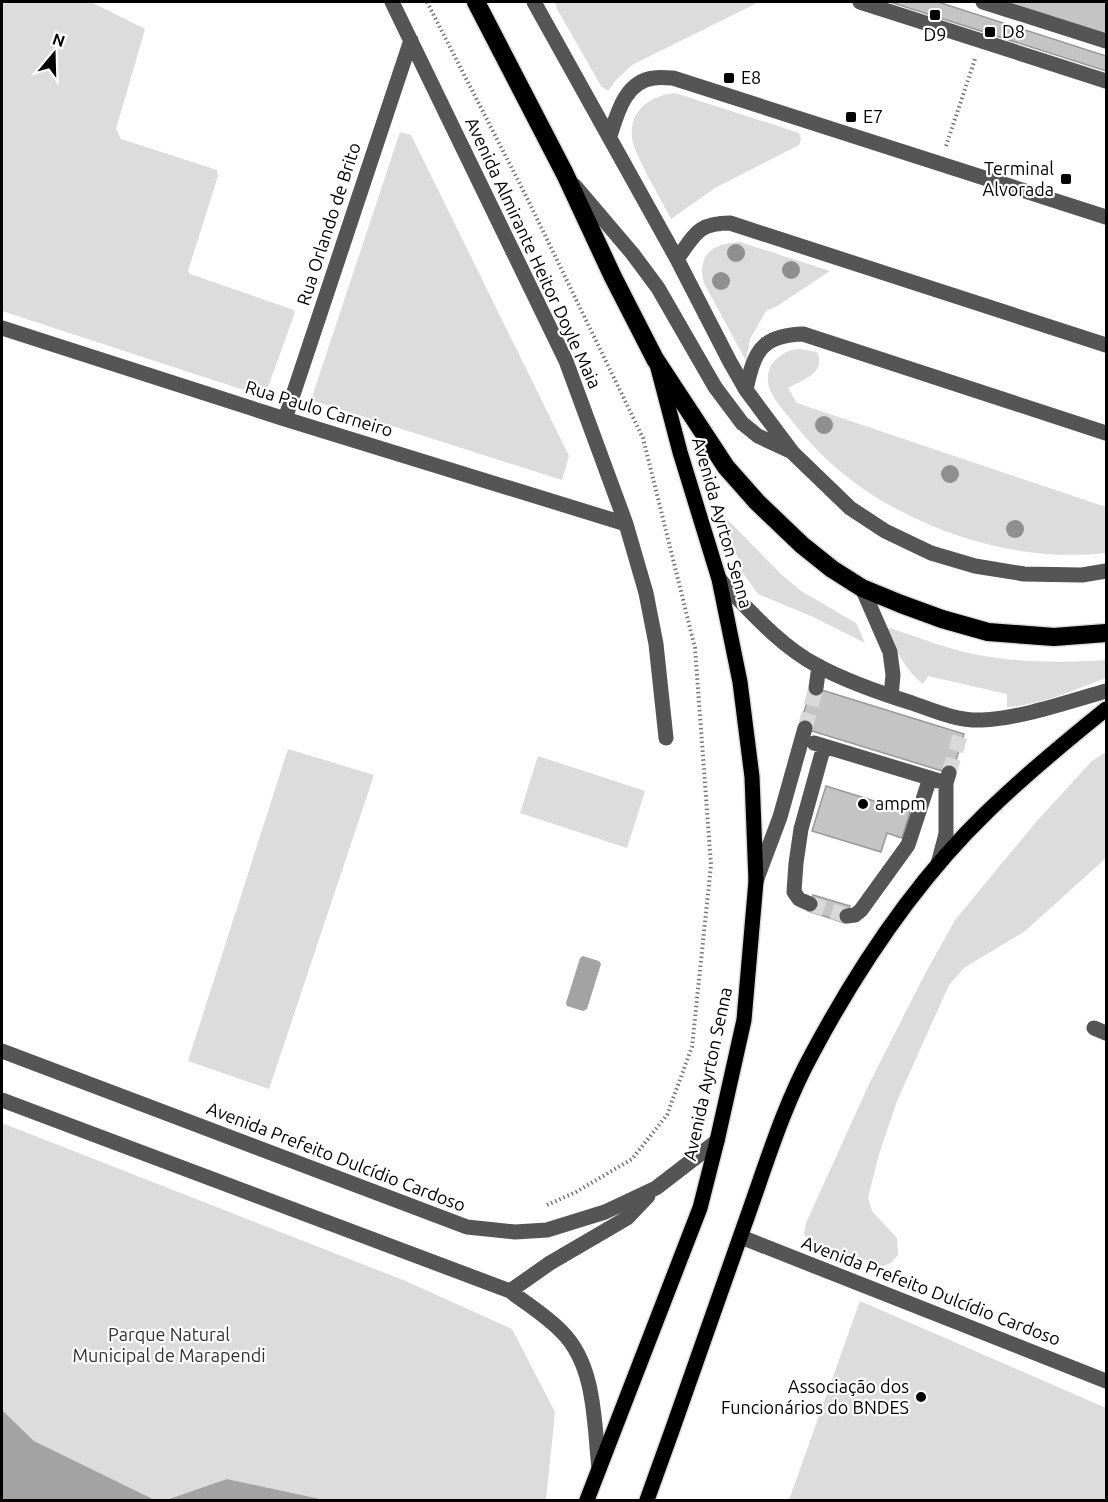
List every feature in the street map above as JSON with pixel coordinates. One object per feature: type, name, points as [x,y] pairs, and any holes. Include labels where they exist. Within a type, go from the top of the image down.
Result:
[{"type":"highway","name":"Avenida Ayrton Senna","points":[[476,2],[565,174],[655,359],[726,468],[757,502],[824,563],[862,588],[942,619],[988,632],[1053,637],[1107,633]]},
{"type":"main road","name":"Avenida Ayrton Senna","points":[[587,1500],[700,1208],[744,1020],[756,881],[752,777],[740,682],[719,579],[680,452],[655,359]]},
{"type":"main road","points":[[647,1500],[780,1126],[812,1053],[890,927],[938,864],[984,814],[1023,778],[1107,709]]},
{"type":"street","name":"Avenida Almirante Heitor Doyle Maia","points":[[392,2],[566,362],[626,524],[646,593],[656,644],[666,738]]},
{"type":"street","points":[[534,2],[610,136],[746,390],[793,453],[850,508],[885,531],[931,553],[975,566],[1024,574],[1082,575],[1107,571]]},
{"type":"street","points":[[860,2],[1107,81]]},
{"type":"street","points":[[983,2],[1107,41]]},
{"type":"street","name":"Rua Orlando de Brito","points":[[285,419],[411,40]]},
{"type":"street","points":[[610,136],[621,103],[634,87],[652,78],[673,78],[1107,217]]},
{"type":"street","points":[[565,174],[632,253],[658,288],[715,387],[742,423],[758,436],[793,453]]},
{"type":"street","points":[[677,260],[699,230],[712,223],[730,223],[1107,345]]},
{"type":"street","name":"Rua Paulo Carneiro","points":[[2,328],[285,419],[626,524]]},
{"type":"street","points":[[746,390],[751,365],[763,345],[782,335],[803,334],[1107,433]]},
{"type":"street","points":[[719,579],[770,630],[819,666],[963,726],[1107,692]]},
{"type":"street","points":[[862,588],[890,652],[893,675],[891,696]]},
{"type":"street","points":[[816,688],[819,666]]},
{"type":"street","points":[[756,881],[780,817],[803,733],[824,746],[930,778],[947,778],[946,834],[938,864]]},
{"type":"street","points":[[810,904],[799,899],[794,892],[796,863],[801,829],[824,746]]},
{"type":"street","points":[[847,916],[855,915],[861,910],[908,845],[930,778]]},
{"type":"street","name":"Avenida Prefeito Dulcídio Cardoso","points":[[2,1051],[466,1227],[516,1232],[547,1230],[605,1212],[656,1188],[717,1141]]},
{"type":"street","points":[[2,1100],[510,1291],[562,1332],[579,1358],[590,1384],[599,1469]]},
{"type":"street","points":[[510,1291],[550,1263],[627,1218],[656,1188]]},
{"type":"street","name":"Avenida Prefeito Dulcídio Cardoso","points":[[741,1237],[1107,1382]]},
{"type":"path","points":[[427,2],[526,196],[643,438],[695,648],[711,865],[692,1047],[667,1114],[632,1159],[576,1192],[547,1205]]},
{"type":"path","points":[[942,164],[981,40]]},
{"type":"green space","points":[[2,2],[91,2],[145,29],[116,129],[121,139],[217,170],[218,176],[188,271],[190,274],[294,310],[268,387],[253,393],[2,311]]},
{"type":"green space","points":[[555,2],[759,2],[632,65],[608,91],[601,86]]},
{"type":"green space","points":[[675,93],[799,133],[801,139],[799,145],[715,188],[671,219],[637,155],[632,138],[632,128],[643,106],[657,97]]},
{"type":"green space","points":[[400,132],[411,135],[569,456],[562,480],[311,400]]},
{"type":"green space","points":[[740,242],[830,271],[766,311],[750,339],[746,361],[704,283],[702,273],[705,258],[709,252],[722,245]]},
{"type":"green space","points":[[799,349],[817,352],[819,365],[812,375],[788,388],[797,403],[1106,507],[1106,553],[1058,555],[1034,553],[964,538],[919,520],[863,489],[816,449],[779,405],[769,388],[768,375],[772,364],[782,355]]},
{"type":"green space","points":[[722,514],[801,591],[856,623],[865,643],[811,616],[758,594],[743,573]]},
{"type":"green space","points":[[890,628],[952,649],[990,657],[1039,662],[1106,660],[1106,678],[1045,700],[1007,707],[1007,694],[928,676],[923,684],[907,667],[899,654],[887,630]]},
{"type":"green space","points":[[288,749],[374,775],[269,1089],[188,1061]]},
{"type":"green space","points":[[1106,752],[1106,858],[1025,931],[964,968],[949,985],[897,1101],[879,1154],[868,1198],[872,1211],[897,1238],[898,1255],[891,1263],[883,1266],[812,1242],[804,1234],[806,1223],[870,1082],[955,920],[1036,822],[1092,761]]},
{"type":"green space","points":[[538,756],[645,791],[627,848],[520,813]]},
{"type":"green space","name":"Parque Natural Municipal de Marapendi","points":[[2,1123],[403,1280],[512,1329],[555,1412],[546,1500],[325,1500],[227,1479],[166,1500],[155,1500],[34,1441],[2,1410]]},
{"type":"green space","name":"Associação dos Funcionários do BNDES","points":[[860,1301],[1106,1408],[1106,1500],[789,1500]]},
{"type":"shaded area","points":[[583,956],[599,961],[601,964],[587,1009],[583,1011],[567,1006],[566,1003],[580,958]]},
{"type":"shaded area","points":[[2,1410],[34,1441],[155,1500],[2,1500]]},
{"type":"shaded area","points":[[227,1479],[325,1500],[166,1500]]},
{"type":"building","points":[[890,2],[938,2],[1106,56],[1106,71]]},
{"type":"building","points":[[1003,2],[1106,2],[1106,35]]},
{"type":"building","points":[[812,687],[964,734],[952,774],[799,727]]},
{"type":"building","points":[[826,786],[910,812],[902,838],[887,833],[881,852],[812,831]]},
{"type":"building","points":[[813,895],[850,906],[845,923],[808,911]]},
{"type":"tunnel","points":[[805,728],[816,688]]},
{"type":"tunnel","points":[[949,773],[961,733]]},
{"type":"tunnel","points":[[810,904],[847,916]]},
{"type":"place","name":"D9","points":[[935,15]]},
{"type":"place","name":"D8","points":[[990,32]]},
{"type":"place","name":"E8","points":[[729,78]]},
{"type":"place","name":"E7","points":[[851,117]]},
{"type":"place","name":"Terminal Alvorada","points":[[1066,179]]},
{"type":"place","name":"ampm","points":[[863,804]]},
{"type":"place","name":"Associação dos Funcionários do BNDES","points":[[921,1397]]}]
